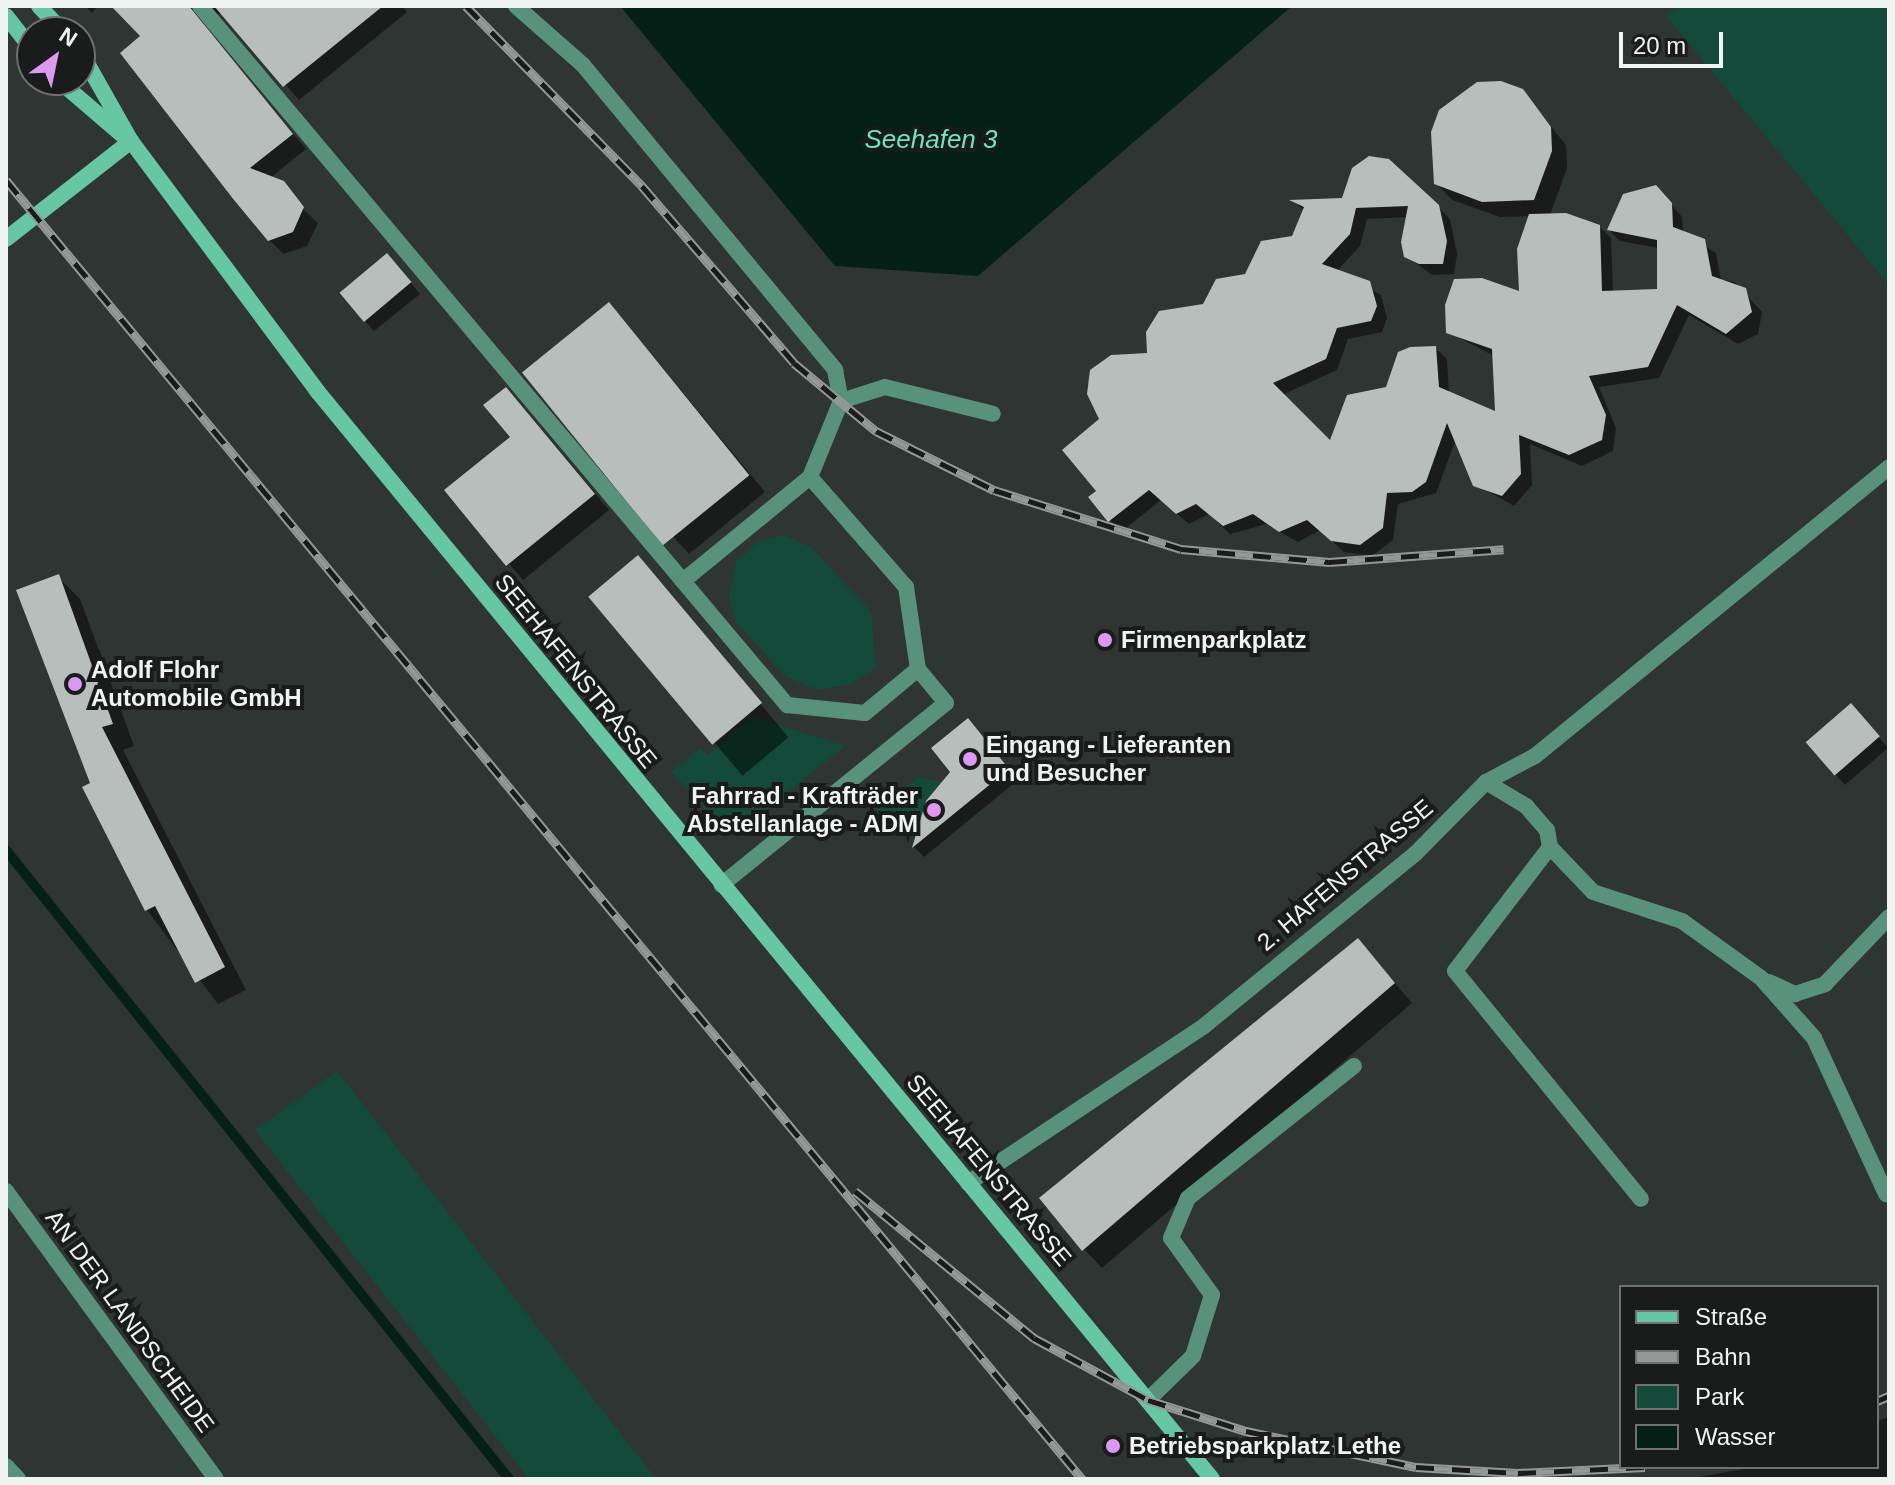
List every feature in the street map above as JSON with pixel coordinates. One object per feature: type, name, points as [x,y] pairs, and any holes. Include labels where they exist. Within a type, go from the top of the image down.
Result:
[{"type":"main road","points":[[96,79],[131,141]]},
{"type":"main road","points":[[77,96],[131,141]]},
{"type":"main road","points":[[6,239],[131,141]]},
{"type":"main road","name":"SEEHAFENSTRASSE","points":[[131,141],[318,392],[1212,1479]]},
{"type":"street","points":[[200,6],[787,705],[865,713],[918,669]]},
{"type":"street","points":[[516,6],[583,65],[835,370],[841,401],[810,477],[683,581]]},
{"type":"street","points":[[841,401],[885,387],[993,414]]},
{"type":"street","name":"2. HAFENSTRASSE","points":[[968,1183],[1204,1026],[1415,854],[1486,782],[1535,756],[1889,467]]},
{"type":"street","points":[[721,885],[946,703],[918,669],[906,587],[810,477]]},
{"type":"street","points":[[1486,782],[1526,806],[1547,830],[1550,847],[1593,892],[1682,921],[1761,978],[1795,994],[1825,984],[1889,917]]},
{"type":"street","points":[[1550,847],[1455,971],[1641,1199]]},
{"type":"street","points":[[1761,978],[1814,1038],[1886,1194]]},
{"type":"street","points":[[1148,1400],[1193,1356],[1212,1295],[1171,1238],[1188,1198],[1354,1066]]},
{"type":"street","name":"AN DER LANDSCHEIDE","points":[[6,1191],[216,1479]]},
{"type":"street","points":[[6,1466],[18,1479]]},
{"type":"green space","points":[[1678,6],[1889,6],[1889,285],[1666,16]]},
{"type":"green space","points":[[784,535],[811,547],[871,612],[876,668],[850,684],[817,690],[785,676],[735,621],[729,596],[736,562],[757,542]]},
{"type":"green space","points":[[753,717],[845,746],[761,814],[714,817],[671,772],[700,748],[707,755]]},
{"type":"green space","points":[[918,777],[941,782],[926,801],[919,838],[854,829]]},
{"type":"green space","points":[[337,1071],[656,1479],[529,1479],[255,1130]]},
{"type":"water","name":"Seehafen 3","points":[[620,6],[1292,6],[978,276],[835,266]]},
{"type":"building","points":[[111,6],[189,6],[293,134],[250,168],[284,181],[304,207],[293,232],[268,241],[234,200],[120,53],[140,36]]},
{"type":"building","points":[[214,6],[383,6],[283,87]]},
{"type":"building","points":[[1501,81],[1523,89],[1551,127],[1552,151],[1534,200],[1482,202],[1434,184],[1431,132],[1439,110],[1477,82]]},
{"type":"building","points":[[1369,156],[1389,159],[1439,205],[1447,241],[1443,264],[1419,264],[1404,257],[1401,242],[1408,206],[1356,208],[1350,234],[1322,264],[1370,281],[1377,306],[1371,321],[1337,328],[1326,359],[1273,383],[1330,440],[1347,395],[1386,387],[1398,352],[1410,347],[1436,346],[1439,387],[1495,411],[1492,349],[1446,333],[1445,305],[1454,279],[1482,278],[1519,291],[1517,249],[1529,214],[1566,213],[1600,225],[1602,291],[1657,289],[1657,240],[1607,230],[1623,194],[1656,185],[1672,203],[1673,227],[1705,239],[1712,276],[1746,288],[1752,312],[1726,334],[1677,305],[1648,367],[1589,376],[1606,415],[1602,440],[1569,455],[1519,435],[1521,474],[1502,496],[1473,486],[1447,423],[1426,482],[1412,492],[1387,493],[1383,528],[1360,545],[1331,541],[1307,520],[1279,532],[1253,514],[1223,526],[1196,504],[1176,514],[1149,490],[1108,522],[1088,497],[1096,491],[1062,450],[1099,419],[1087,394],[1090,370],[1111,355],[1147,353],[1146,332],[1159,311],[1203,304],[1216,279],[1245,274],[1261,241],[1292,236],[1304,207],[1289,200],[1342,198],[1352,168]]},
{"type":"building","points":[[387,253],[411,282],[364,322],[340,293]]},
{"type":"building","points":[[609,302],[749,475],[662,546],[522,372]]},
{"type":"building","points":[[506,387],[595,494],[506,566],[444,490],[510,437],[483,405]]},
{"type":"building","points":[[638,555],[762,703],[712,745],[588,597]]},
{"type":"building","points":[[59,574],[113,724],[102,727],[225,967],[195,983],[155,906],[145,911],[82,787],[90,783],[16,590]]},
{"type":"building","points":[[1851,703],[1880,736],[1835,776],[1806,742]]},
{"type":"building","name":"Eingang - Lieferanten und Besucher","points":[[968,718],[1009,769],[912,848],[926,801],[950,772],[931,748]]},
{"type":"building","points":[[1358,938],[1395,983],[1082,1251],[1039,1198]]},
{"type":"waterway","points":[[6,850],[509,1479]]},
{"type":"railway","points":[[466,6],[642,186],[794,363],[876,431],[994,490],[1181,549],[1329,562],[1504,549]]},
{"type":"railway","points":[[6,180],[1082,1479]]},
{"type":"railway","points":[[855,1191],[1034,1338],[1148,1400],[1246,1431],[1416,1467],[1518,1473],[1619,1468]]},
{"type":"railway","points":[[1879,1400],[1889,1396]]},
{"type":"place","name":"Firmenparkplatz","points":[[1105,640]]},
{"type":"place","name":"Adolf Flohr Automobile GmbH","points":[[75,684]]},
{"type":"place","name":"Eingang - Lieferanten und Besucher","points":[[970,759]]},
{"type":"place","name":"Fahrrad - Krafträder Abstellanlage - ADM","points":[[934,810]]},
{"type":"place","name":"Betriebsparkplatz Lethe","points":[[1113,1446]]}]
